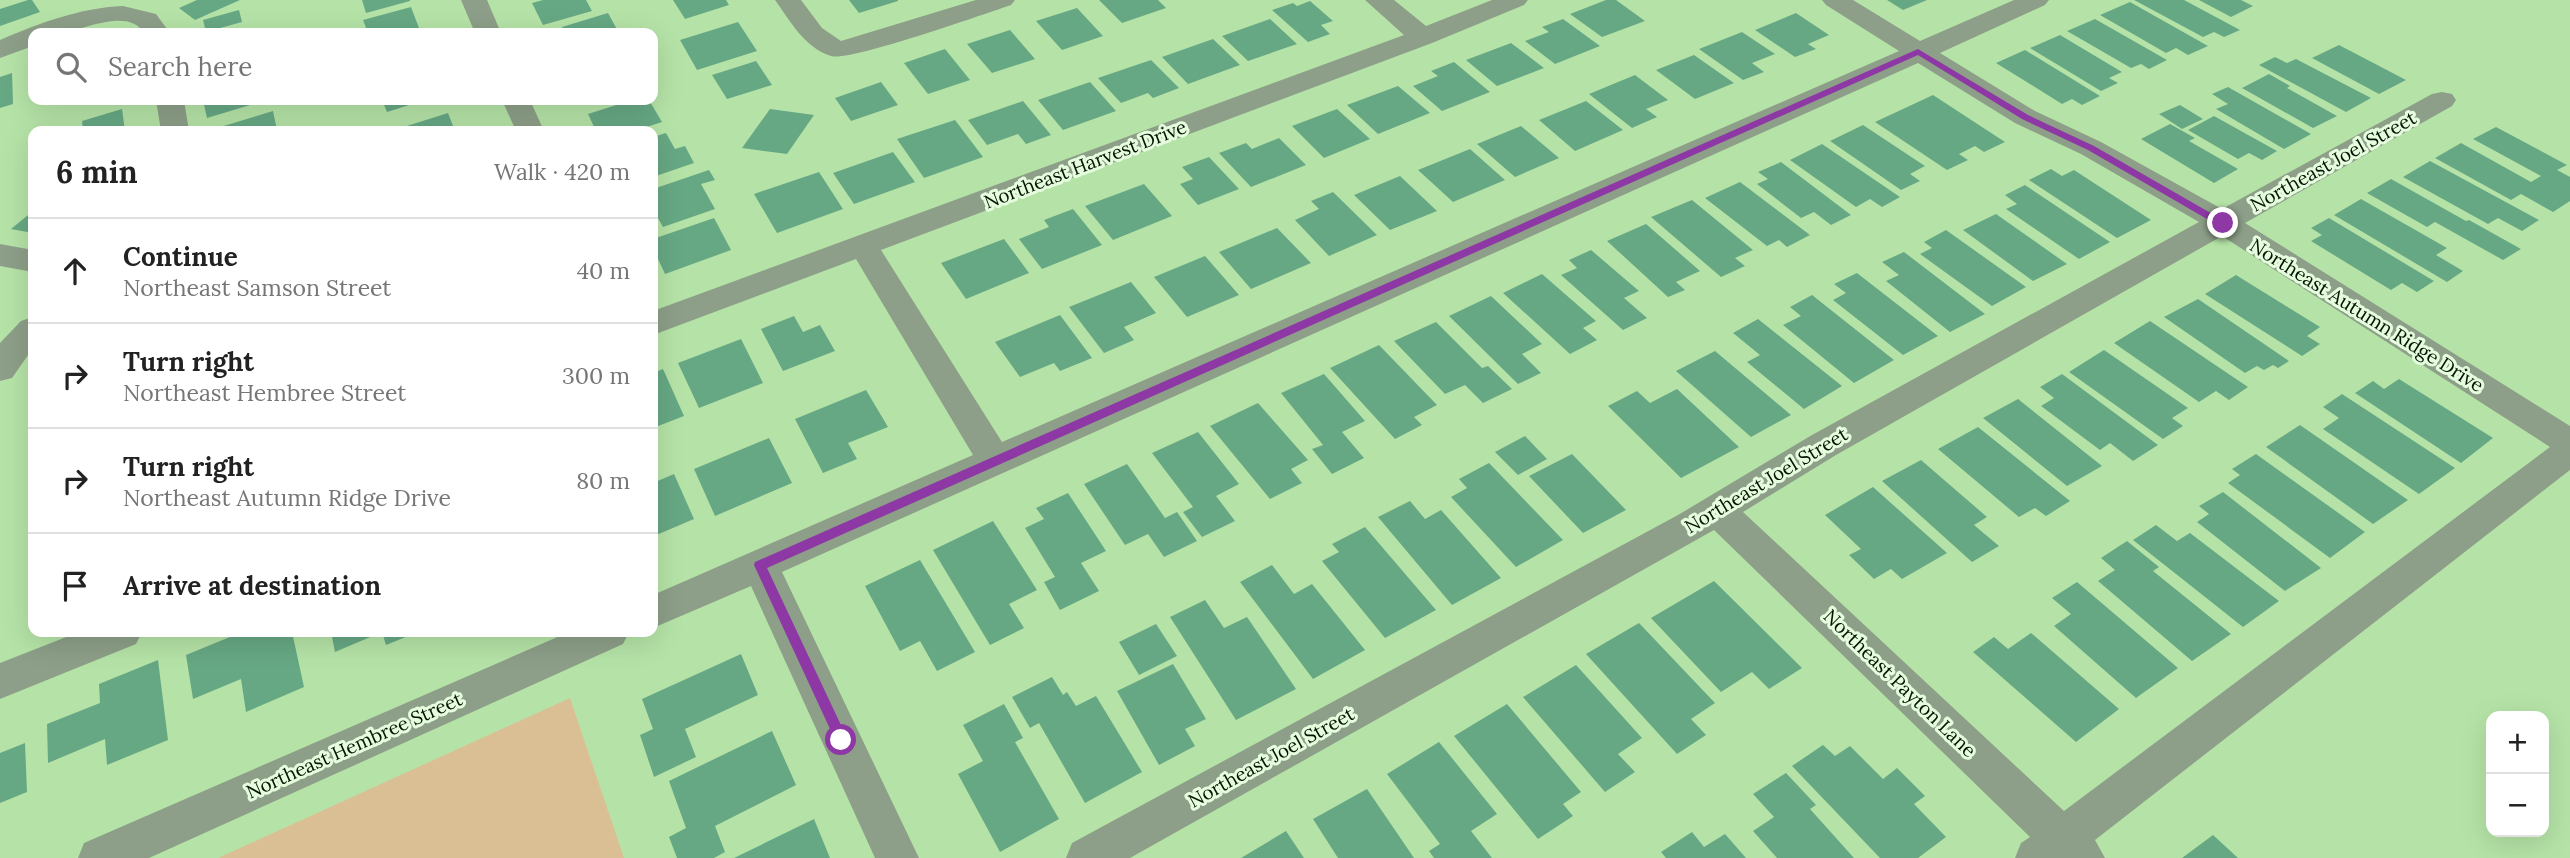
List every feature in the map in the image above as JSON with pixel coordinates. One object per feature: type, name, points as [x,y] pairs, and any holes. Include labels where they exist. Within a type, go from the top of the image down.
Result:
[{"type":"street","points":[[474,0],[486,28]]},
{"type":"street","points":[[789,0],[813,34],[837,50],[1002,0]]},
{"type":"street","points":[[1378,0],[1423,37]]},
{"type":"street","name":"Northeast Harvest Drive","points":[[658,321],[864,247],[1515,0]]},
{"type":"street","name":"Northeast Autumn Ridge Drive","points":[[1835,0],[2025,117],[2091,148],[2223,223],[2570,443]]},
{"type":"street","points":[[658,610],[2036,0]]},
{"type":"street","points":[[49,28],[95,16],[135,15],[149,21],[154,28]]},
{"type":"street","points":[[0,50],[28,38]]},
{"type":"street","name":"Northeast Joel Street","points":[[1088,858],[1716,509],[1824,444],[2442,100]]},
{"type":"street","points":[[171,105],[174,126]]},
{"type":"street","points":[[518,105],[528,126]]},
{"type":"street","points":[[864,247],[995,460]]},
{"type":"street","points":[[0,255],[28,260]]},
{"type":"street","points":[[0,369],[16,345],[28,334]]},
{"type":"street","points":[[2060,852],[2570,451]]},
{"type":"street","name":"Northeast Payton Lane","points":[[1716,509],[2060,852]]},
{"type":"street","points":[[760,565],[897,858]]},
{"type":"street","points":[[0,681],[110,637]]},
{"type":"street","name":"Northeast Hembree Street","points":[[100,858],[598,637]]},
{"type":"shaded area","points":[[570,698],[624,858],[218,858]]},
{"type":"building","points":[[32,0],[40,12],[0,26],[0,9]]},
{"type":"building","points":[[197,0],[240,0],[195,20],[179,8]]},
{"type":"building","points":[[362,0],[410,0],[410,1],[366,13]]},
{"type":"building","points":[[543,0],[586,0],[592,11],[543,25],[532,3]]},
{"type":"building","points":[[673,0],[726,0],[729,5],[685,19]]},
{"type":"building","points":[[849,0],[898,0],[898,1],[859,13]]},
{"type":"building","points":[[1099,0],[1158,0],[1166,8],[1122,23]]},
{"type":"building","points":[[1606,0],[1616,0],[1645,21],[1602,37],[1570,14]]},
{"type":"building","points":[[1887,0],[1927,0],[1903,10]]},
{"type":"building","points":[[2134,0],[2184,0],[2240,30],[2224,37],[2214,32],[2203,37]]},
{"type":"building","points":[[2199,0],[2241,0],[2253,6],[2231,17]]},
{"type":"building","points":[[1310,1],[1333,21],[1321,25],[1330,34],[1308,42],[1272,10]]},
{"type":"building","points":[[2130,2],[2208,46],[2188,55],[2176,48],[2166,53],[2100,15]]},
{"type":"building","points":[[411,7],[419,28],[366,28],[363,20]]},
{"type":"building","points":[[1077,8],[1103,36],[1062,50],[1036,21]]},
{"type":"building","points":[[239,10],[242,22],[220,28],[205,28],[203,20]]},
{"type":"building","points":[[608,13],[616,28],[562,28]]},
{"type":"building","points":[[1796,13],[1829,35],[1808,44],[1816,49],[1795,57],[1755,30]]},
{"type":"building","points":[[1270,19],[1297,44],[1248,61],[1222,36]]},
{"type":"building","points":[[1563,19],[1600,46],[1555,64],[1525,41],[1549,32],[1542,27]]},
{"type":"building","points":[[2095,19],[2167,60],[2149,69],[2141,64],[2131,68],[2067,31]]},
{"type":"building","points":[[738,22],[757,51],[697,70],[680,40]]},
{"type":"building","points":[[1010,30],[1035,59],[992,73],[967,44]]},
{"type":"building","points":[[1742,32],[1775,54],[1752,63],[1764,72],[1743,80],[1699,49]]},
{"type":"building","points":[[2060,35],[2122,72],[2109,78],[2118,83],[2101,91],[2030,48]]},
{"type":"building","points":[[1213,39],[1240,65],[1188,84],[1162,57]]},
{"type":"building","points":[[1511,43],[1544,68],[1497,86],[1466,60]]},
{"type":"building","points":[[2339,45],[2406,80],[2379,94],[2312,58]]},
{"type":"building","points":[[945,49],[970,80],[928,94],[904,63]]},
{"type":"building","points":[[2025,50],[2100,96],[2082,105],[2072,99],[2062,104],[1996,63]]},
{"type":"building","points":[[1694,55],[1734,83],[1695,99],[1656,70]]},
{"type":"building","points":[[2275,57],[2287,63],[2296,59],[2371,98],[2346,112],[2259,65]]},
{"type":"building","points":[[1151,60],[1179,88],[1153,98],[1148,93],[1121,103],[1098,78]]},
{"type":"building","points":[[756,61],[772,85],[727,99],[712,75]]},
{"type":"building","points":[[1454,62],[1490,92],[1442,111],[1413,86],[1438,76],[1431,71]]},
{"type":"building","points":[[12,73],[13,104],[0,108],[0,77]]},
{"type":"building","points":[[2269,74],[2290,86],[2287,88],[2337,116],[2313,128],[2242,88]]},
{"type":"building","points":[[1635,75],[1668,100],[1646,109],[1657,117],[1632,128],[1589,94]]},
{"type":"building","points":[[881,82],[898,105],[851,121],[835,98]]},
{"type":"building","points":[[1090,82],[1116,111],[1063,130],[1038,100]]},
{"type":"building","points":[[1398,86],[1430,113],[1378,134],[1347,105]]},
{"type":"building","points":[[2228,87],[2311,134],[2284,149],[2216,109],[2228,104],[2212,94]]},
{"type":"building","points":[[1933,95],[2005,142],[1984,152],[1975,146],[1959,154],[1968,160],[1947,170],[1875,122]]},
{"type":"building","points":[[1023,101],[1051,135],[1026,144],[1018,134],[987,145],[968,120]]},
{"type":"building","points":[[1586,101],[1623,130],[1575,151],[1539,120]]},
{"type":"building","points":[[204,105],[250,105],[207,118]]},
{"type":"building","points":[[384,105],[409,105],[387,112]]},
{"type":"building","points":[[616,105],[652,105],[662,122],[650,126],[594,126],[588,114]]},
{"type":"building","points":[[2180,105],[2203,119],[2182,129],[2159,114]]},
{"type":"building","points":[[122,109],[124,126],[82,126],[82,121]]},
{"type":"building","points":[[770,109],[814,115],[787,154],[742,148]]},
{"type":"building","points":[[1337,109],[1370,139],[1324,158],[1292,126]]},
{"type":"building","points":[[273,111],[276,126],[224,126]]},
{"type":"building","points":[[448,113],[453,126],[407,126]]},
{"type":"building","points":[[2214,116],[2277,151],[2262,160],[2249,153],[2238,159],[2188,130]]},
{"type":"building","points":[[955,120],[983,157],[924,178],[897,139]]},
{"type":"building","points":[[2170,124],[2195,138],[2189,141],[2238,169],[2214,183],[2141,139]]},
{"type":"building","points":[[1863,125],[1925,166],[1910,174],[1920,181],[1901,190],[1830,141]]},
{"type":"building","points":[[1521,126],[1559,158],[1515,177],[1477,144]]},
{"type":"building","points":[[2496,127],[2567,165],[2557,170],[2570,177],[2570,201],[2553,212],[2521,194],[2511,200],[2435,158],[2461,143],[2531,182],[2541,176],[2473,139]]},
{"type":"building","points":[[666,133],[675,149],[685,146],[694,163],[658,175],[658,135]]},
{"type":"building","points":[[1279,138],[1306,165],[1251,187],[1219,153],[1246,143],[1252,149]]},
{"type":"building","points":[[1822,144],[1900,197],[1882,207],[1870,199],[1856,207],[1790,160]]},
{"type":"building","points":[[1470,149],[1505,180],[1453,202],[1418,170]]},
{"type":"building","points":[[893,152],[915,182],[854,204],[833,173]]},
{"type":"building","points":[[1209,157],[1239,189],[1198,205],[1180,184],[1193,179],[1182,167]]},
{"type":"building","points":[[2430,161],[2539,220],[2522,231],[2498,218],[2488,224],[2403,177]]},
{"type":"building","points":[[1781,162],[1851,215],[1831,225],[1814,212],[1801,218],[1757,184],[1768,179],[1758,172]]},
{"type":"building","points":[[2051,169],[2062,176],[2074,170],[2151,220],[2117,238],[2029,180]]},
{"type":"building","points":[[709,170],[715,180],[701,184],[715,209],[663,227],[658,218],[658,187]]},
{"type":"building","points":[[819,172],[843,209],[777,233],[754,194]]},
{"type":"building","points":[[1400,176],[1437,211],[1390,230],[1354,195]]},
{"type":"building","points":[[2391,179],[2521,249],[2503,260],[2435,222],[2427,227],[2367,193]]},
{"type":"building","points":[[1740,182],[1810,235],[1787,247],[1779,240],[1767,246],[1705,198]]},
{"type":"building","points":[[1144,184],[1172,216],[1113,240],[1085,206]]},
{"type":"building","points":[[2025,185],[2110,242],[2079,259],[2006,209],[2017,204],[2005,195]]},
{"type":"building","points":[[1333,192],[1377,235],[1329,256],[1295,220],[1319,209],[1311,201]]},
{"type":"building","points":[[2361,199],[2447,248],[2436,255],[2463,271],[2447,282],[2334,215]]},
{"type":"building","points":[[1692,200],[1753,250],[1735,258],[1745,266],[1721,277],[1651,217]]},
{"type":"building","points":[[1073,209],[1102,245],[1042,269],[1019,239],[1049,227],[1044,220]]},
{"type":"building","points":[[1996,214],[2067,264],[2033,281],[1963,230]]},
{"type":"building","points":[[28,215],[28,232],[11,229]]},
{"type":"building","points":[[714,218],[731,250],[665,274],[658,259],[658,237]]},
{"type":"building","points":[[2329,218],[2434,281],[2417,292],[2402,283],[2391,290],[2311,241],[2322,235],[2311,228]]},
{"type":"building","points":[[1646,224],[1700,271],[1676,282],[1685,290],[1668,297],[1607,241]]},
{"type":"building","points":[[1277,228],[1311,263],[1251,289],[1219,252]]},
{"type":"building","points":[[1946,230],[2026,287],[1992,306],[1920,254],[1932,248],[1924,242]]},
{"type":"building","points":[[1004,239],[1029,273],[966,299],[941,263]]},
{"type":"building","points":[[1591,250],[1639,291],[1624,298],[1647,318],[1623,330],[1561,275],[1577,268],[1569,260]]},
{"type":"building","points":[[1904,252],[1985,314],[1950,332],[1886,281],[1899,275],[1882,262]]},
{"type":"building","points":[[1205,256],[1239,295],[1187,317],[1154,277]]},
{"type":"building","points":[[1857,273],[1938,336],[1903,355],[1833,300],[1846,293],[1834,284]]},
{"type":"building","points":[[1542,274],[1596,321],[1583,328],[1597,340],[1570,354],[1503,293]]},
{"type":"building","points":[[2236,275],[2320,327],[2307,336],[2320,344],[2302,356],[2205,294]]},
{"type":"building","points":[[1131,282],[1156,313],[1124,327],[1134,340],[1104,353],[1069,307]]},
{"type":"building","points":[[1812,295],[1894,360],[1854,383],[1783,325],[1801,316],[1790,307]]},
{"type":"building","points":[[1491,296],[1542,344],[1522,354],[1541,373],[1518,384],[1449,316]]},
{"type":"building","points":[[2198,299],[2289,361],[2278,368],[2273,365],[2264,370],[2257,366],[2245,373],[2164,317]]},
{"type":"building","points":[[1060,315],[1092,358],[1060,371],[1054,363],[1020,377],[995,342]]},
{"type":"building","points":[[794,316],[803,332],[820,325],[835,351],[783,371],[761,329]]},
{"type":"building","points":[[1758,319],[1842,386],[1804,409],[1747,362],[1760,355],[1733,333]]},
{"type":"building","points":[[2150,321],[2248,387],[2229,400],[2216,391],[2199,402],[2114,343]]},
{"type":"building","points":[[1436,322],[1482,368],[1488,366],[1512,389],[1483,403],[1465,385],[1445,394],[1394,341]]},
{"type":"building","points":[[741,339],[763,383],[699,408],[678,363]]},
{"type":"building","points":[[1379,345],[1437,405],[1414,417],[1422,425],[1395,439],[1330,368]]},
{"type":"building","points":[[2104,350],[2188,408],[2172,418],[2183,426],[2163,439],[2069,372]]},
{"type":"building","points":[[1715,351],[1791,415],[1751,437],[1676,371]]},
{"type":"building","points":[[663,369],[684,416],[658,426],[658,371]]},
{"type":"building","points":[[1324,374],[1365,421],[1342,432],[1364,458],[1332,474],[1312,449],[1323,445],[1281,393]]},
{"type":"building","points":[[2062,374],[2158,445],[2133,461],[2110,443],[2100,450],[2041,406],[2054,398],[2040,387]]},
{"type":"building","points":[[2399,379],[2493,438],[2461,463],[2355,393],[2373,381],[2384,389]]},
{"type":"building","points":[[1677,389],[1739,447],[1681,478],[1608,406],[1637,391],[1650,403]]},
{"type":"building","points":[[866,390],[888,427],[848,443],[857,459],[823,473],[795,419]]},
{"type":"building","points":[[2342,394],[2455,468],[2419,494],[2323,429],[2339,418],[2323,407]]},
{"type":"building","points":[[2018,399],[2102,466],[2067,486],[1983,418]]},
{"type":"building","points":[[1258,403],[1308,460],[1291,469],[1302,483],[1270,499],[1210,426]]},
{"type":"building","points":[[2300,425],[2408,500],[2373,524],[2266,447]]},
{"type":"building","points":[[1978,427],[2070,501],[2046,516],[2035,508],[2019,517],[1938,449]]},
{"type":"building","points":[[1198,432],[1239,484],[1216,496],[1235,521],[1202,537],[1183,512],[1193,507],[1152,453]]},
{"type":"building","points":[[1525,436],[1547,459],[1518,475],[1495,452]]},
{"type":"building","points":[[769,438],[792,483],[715,516],[694,469]]},
{"type":"building","points":[[1572,454],[1626,510],[1583,533],[1529,476]]},
{"type":"building","points":[[2256,454],[2365,532],[2330,558],[2228,483],[2240,475],[2232,469]]},
{"type":"building","points":[[1921,460],[1987,517],[1974,525],[1999,546],[1972,562],[1882,481]]},
{"type":"building","points":[[1489,463],[1563,540],[1516,567],[1451,497],[1467,488],[1459,479]]},
{"type":"building","points":[[1127,464],[1165,518],[1177,512],[1197,541],[1164,557],[1148,534],[1125,545],[1084,484]]},
{"type":"building","points":[[674,474],[694,519],[658,534],[658,481]]},
{"type":"building","points":[[1873,487],[1947,553],[1902,579],[1891,569],[1874,579],[1849,555],[1861,549],[1825,515]]},
{"type":"building","points":[[2223,492],[2321,568],[2285,591],[2197,522],[2209,514],[2199,506]]},
{"type":"building","points":[[1068,493],[1106,551],[1081,563],[1099,591],[1060,610],[1044,582],[1055,577],[1025,528],[1044,519],[1036,508]]},
{"type":"building","points":[[1410,501],[1425,519],[1441,510],[1501,578],[1452,605],[1378,517]]},
{"type":"building","points":[[993,521],[1037,590],[1009,604],[1024,628],[990,645],[933,550]]},
{"type":"building","points":[[2156,525],[2177,541],[2190,533],[2279,601],[2243,627],[2133,540]]},
{"type":"building","points":[[1365,527],[1436,610],[1385,638],[1322,561],[1339,552],[1332,544]]},
{"type":"building","points":[[2127,541],[2159,567],[2153,571],[2231,634],[2192,661],[2098,581],[2115,570],[2101,558]]},
{"type":"building","points":[[920,560],[975,652],[937,671],[920,641],[900,651],[865,586]]},
{"type":"building","points":[[1272,565],[1294,594],[1312,584],[1365,650],[1313,679],[1240,582]]},
{"type":"building","points":[[1714,581],[1802,668],[1769,689],[1752,672],[1721,692],[1651,618]]},
{"type":"building","points":[[2077,582],[2178,668],[2136,698],[2054,626],[2071,614],[2052,598]]},
{"type":"building","points":[[1205,600],[1224,628],[1247,617],[1296,689],[1236,720],[1170,617]]},
{"type":"building","points":[[1639,623],[1715,703],[1691,719],[1706,735],[1677,754],[1586,654]]},
{"type":"building","points":[[1156,624],[1177,656],[1139,675],[1119,642]]},
{"type":"building","points":[[2031,633],[2119,709],[2076,742],[1973,652],[1994,637],[2008,649]]},
{"type":"building","points":[[230,637],[293,637],[304,687],[246,712],[241,679],[193,699],[186,655]]},
{"type":"building","points":[[332,637],[370,637],[335,652]]},
{"type":"building","points":[[384,637],[406,637],[386,645]]},
{"type":"building","points":[[741,654],[758,695],[685,729],[696,757],[654,777],[640,735],[653,729],[642,699]]},
{"type":"building","points":[[158,660],[168,740],[107,765],[105,739],[48,763],[47,724],[100,703],[99,684]]},
{"type":"building","points":[[1173,664],[1206,719],[1185,729],[1195,746],[1159,765],[1117,691]]},
{"type":"building","points":[[1576,665],[1642,738],[1618,754],[1635,772],[1605,792],[1523,697]]},
{"type":"building","points":[[1052,677],[1063,695],[1067,692],[1076,706],[1096,696],[1142,772],[1085,803],[1039,723],[1030,728],[1012,697]]},
{"type":"building","points":[[1004,704],[1023,738],[1015,742],[1059,819],[1000,852],[958,774],[983,761],[963,725]]},
{"type":"building","points":[[1507,704],[1581,792],[1563,804],[1573,816],[1538,839],[1454,736]]},
{"type":"building","points":[[772,731],[796,785],[715,826],[725,852],[714,858],[677,858],[669,837],[686,828],[669,781]]},
{"type":"building","points":[[1439,742],[1497,814],[1471,831],[1492,858],[1434,858],[1429,851],[1440,844],[1387,774]]},
{"type":"building","points":[[25,743],[27,792],[0,803],[0,753]]},
{"type":"building","points":[[1823,745],[1835,756],[1850,746],[1883,779],[1897,768],[1925,796],[1914,804],[1946,837],[1918,858],[1880,858],[1792,766]]},
{"type":"building","points":[[1786,773],[1816,805],[1810,809],[1854,858],[1777,858],[1753,831],[1774,817],[1753,794]]},
{"type":"building","points":[[1367,789],[1414,858],[1338,858],[1313,819]]},
{"type":"building","points":[[814,819],[830,858],[734,858]]},
{"type":"building","points":[[1286,831],[1304,858],[1241,858]]},
{"type":"building","points":[[1692,832],[1704,847],[1725,834],[1746,858],[1666,858],[1661,852]]},
{"type":"building","points":[[2213,835],[2238,858],[2182,858]]},
{"type":"route","points":[[841,740],[760,565],[1918,52],[2025,117],[2091,148],[2223,223]]}]
